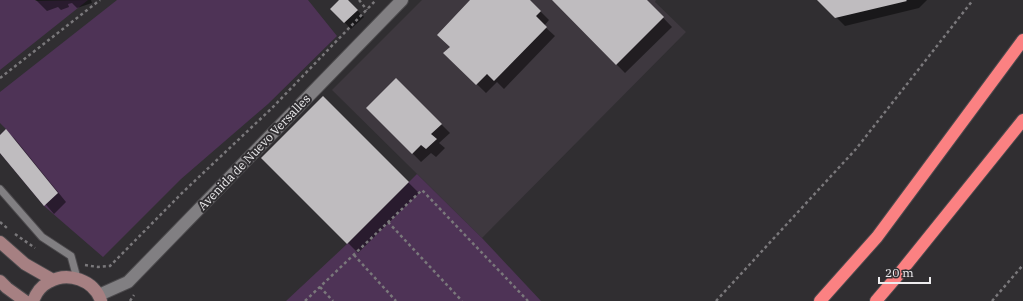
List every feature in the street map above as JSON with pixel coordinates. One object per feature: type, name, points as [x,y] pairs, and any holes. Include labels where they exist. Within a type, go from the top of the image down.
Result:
[{"type":"highway","points":[[994,81],[1023,34]]},
{"type":"highway","points":[[820,301],[877,236],[994,81],[1023,40]]},
{"type":"highway","points":[[876,301],[1023,120]]},
{"type":"main road","points":[[0,242],[25,264],[52,280]]},
{"type":"main road","points":[[32,301],[37,292],[48,282],[62,277],[76,278],[90,284],[100,298]]},
{"type":"main road","points":[[0,281],[25,301]]},
{"type":"street","name":"Avenida de Nuevo Versalles","points":[[100,298],[128,282],[397,2]]},
{"type":"lane","points":[[0,189],[42,237],[71,256],[76,278]]},
{"type":"path","points":[[0,78],[100,0]]},
{"type":"path","points":[[359,0],[367,10]]},
{"type":"path","points":[[73,263],[98,267],[110,266],[183,192],[272,108],[376,0]]},
{"type":"path","points":[[716,301],[856,149],[973,0]]},
{"type":"path","points":[[305,301],[422,190],[528,301]]},
{"type":"path","points":[[0,222],[9,229]]},
{"type":"path","points":[[388,222],[462,301]]},
{"type":"path","points":[[15,234],[38,251]]},
{"type":"path","points":[[354,255],[396,301]]},
{"type":"path","points":[[992,301],[1023,265]]},
{"type":"path","points":[[320,287],[333,301]]},
{"type":"shaded area","points":[[0,0],[36,1],[88,0],[0,70]]},
{"type":"shaded area","points":[[117,0],[308,0],[337,36],[268,104],[181,179],[103,257],[44,206],[0,153],[0,135],[6,129],[0,123],[0,92]]},
{"type":"shaded area","points":[[422,0],[656,0],[655,2],[686,32],[482,238],[332,90]]},
{"type":"shaded area","points":[[417,174],[482,238],[541,301],[286,301],[347,244]]},
{"type":"building","points":[[339,0],[348,0],[358,10],[344,23],[330,9]]},
{"type":"building","points":[[470,0],[530,0],[541,11],[536,16],[547,27],[494,81],[487,74],[476,85],[443,53],[450,47],[437,35]]},
{"type":"building","points":[[552,0],[647,0],[664,17],[616,65]]},
{"type":"building","points":[[817,0],[906,0],[907,1],[835,18]]},
{"type":"building","points":[[396,78],[442,124],[431,134],[437,139],[426,149],[421,145],[412,154],[366,108]]},
{"type":"building","points":[[323,96],[409,182],[347,244],[261,158]]},
{"type":"building","points":[[6,129],[58,193],[44,206],[0,153],[0,135]]}]
